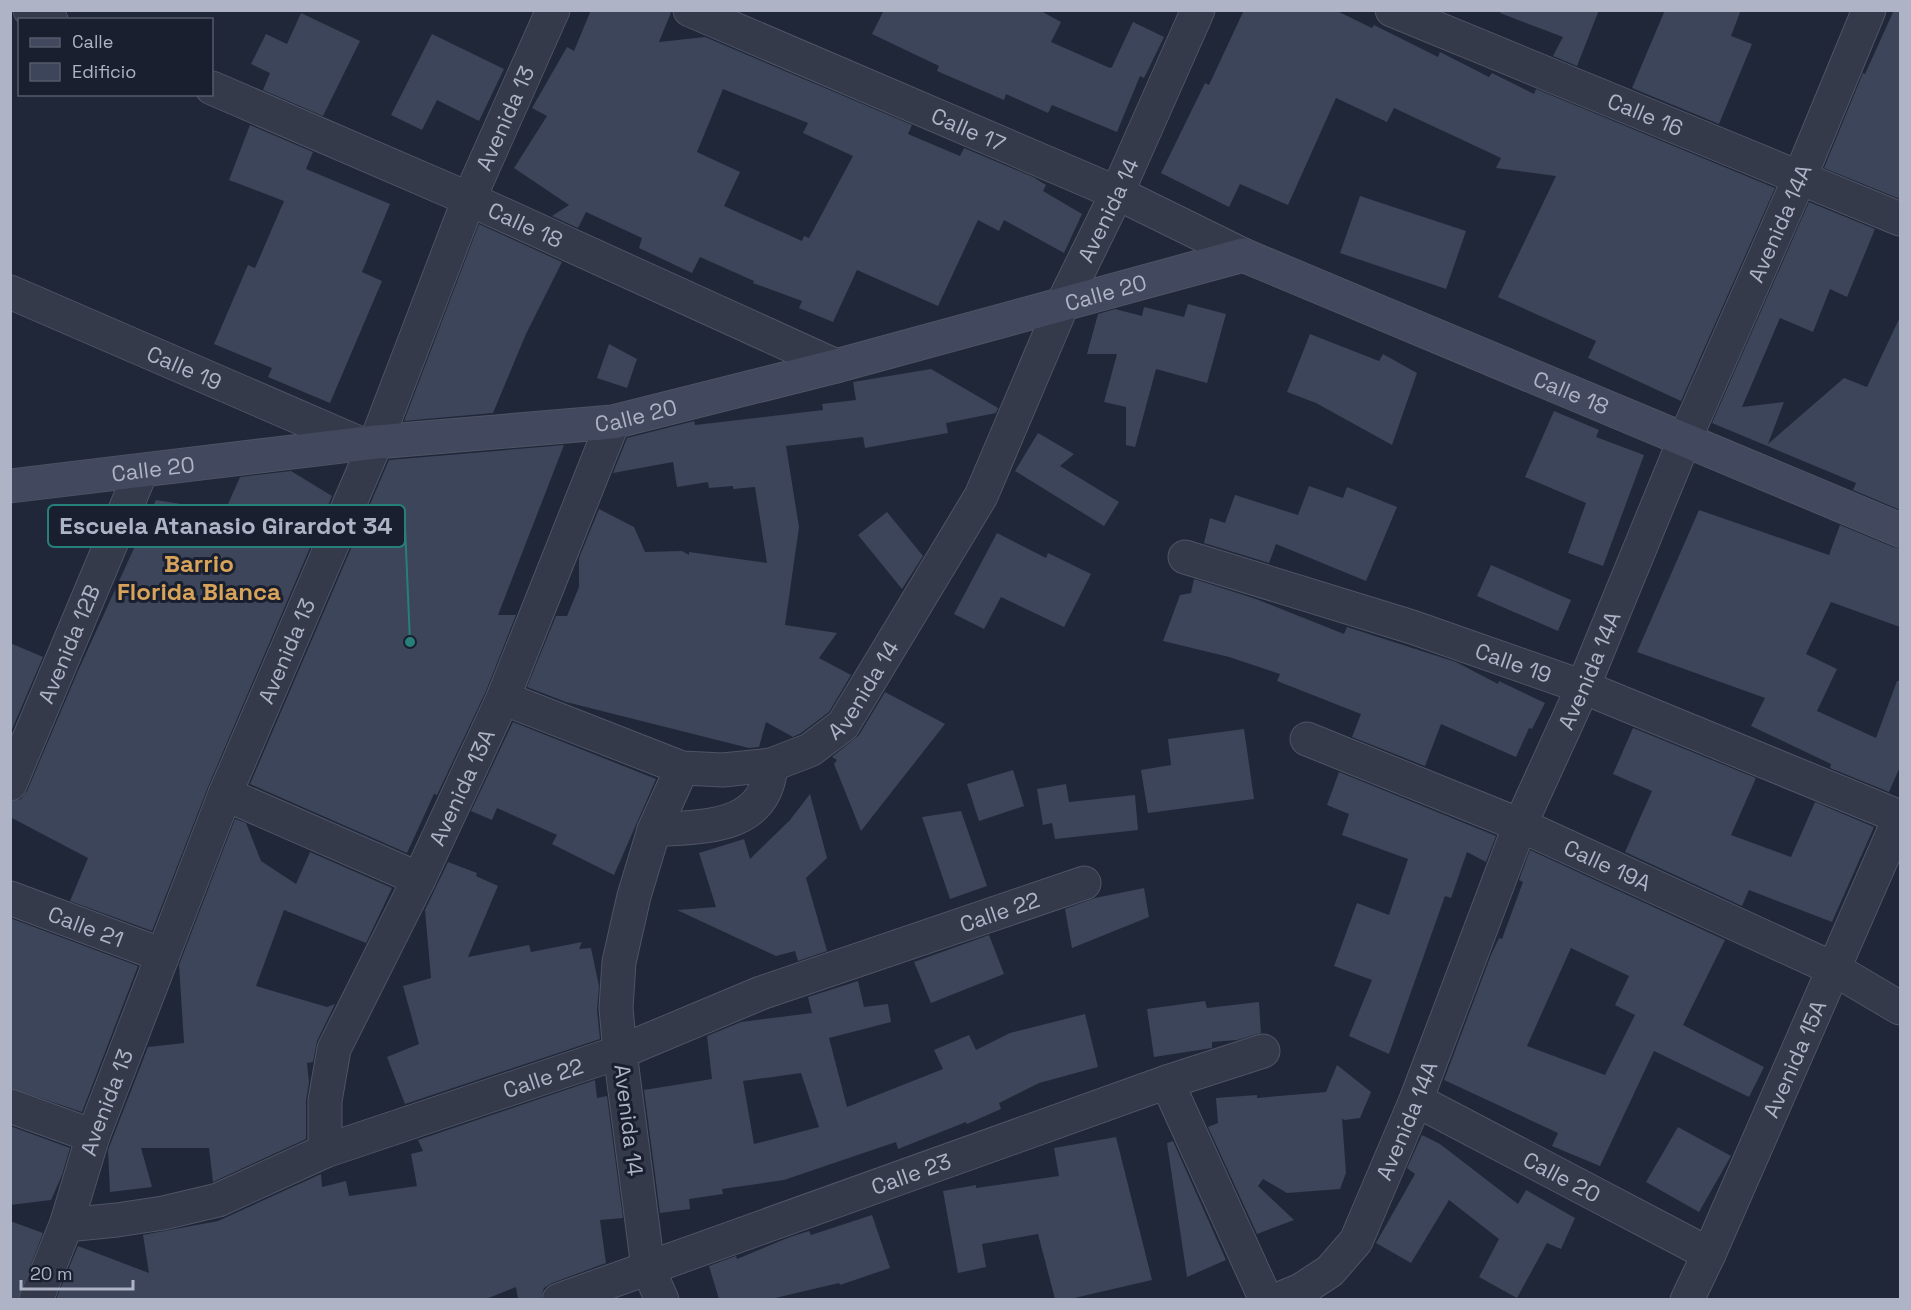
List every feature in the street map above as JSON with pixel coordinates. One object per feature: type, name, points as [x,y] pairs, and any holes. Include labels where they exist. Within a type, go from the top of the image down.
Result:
[{"type":"street","points":[[30,10],[47,18]]},
{"type":"street","name":"Avenida 13","points":[[36,1299],[66,1225],[93,1136],[225,794],[470,199],[553,10]]},
{"type":"street","name":"Calle 17","points":[[690,10],[1117,193],[1243,255]]},
{"type":"street","name":"Avenida 14","points":[[662,1299],[648,1268],[616,1008],[619,962],[634,896],[654,830],[682,768],[723,770],[771,765],[810,750],[843,725],[981,496],[1063,303],[1117,193],[1198,10]]},
{"type":"street","name":"Calle 16","points":[[1392,10],[1900,219]]},
{"type":"street","name":"Avenida 14A","points":[[1277,1299],[1301,1290],[1330,1271],[1356,1241],[1416,1100],[1520,825],[1583,687],[1684,441],[1800,177],[1869,10]]},
{"type":"street","name":"Calle 18","points":[[213,88],[470,199],[836,366]]},
{"type":"street","name":"Calle 18","points":[[1243,255],[1900,530]]},
{"type":"street","name":"Calle 20","points":[[10,486],[368,443],[613,422],[836,366],[1243,255]]},
{"type":"street","name":"Calle 19","points":[[10,292],[368,443]]},
{"type":"street","name":"Avenida 13A","points":[[325,1151],[326,1101],[334,1048],[419,879],[503,698],[613,422]]},
{"type":"street","name":"Avenida 12B","points":[[10,784],[141,472]]},
{"type":"street","name":"Calle 19","points":[[1185,557],[1412,627],[1583,687],[1900,817]]},
{"type":"street","points":[[503,698],[682,768]]},
{"type":"street","name":"Calle 19A","points":[[1307,739],[1520,825],[1834,969],[1900,1008]]},
{"type":"street","points":[[654,830],[689,828],[725,822],[743,815],[757,805],[765,793],[770,780],[771,765]]},
{"type":"street","points":[[225,794],[419,879]]},
{"type":"street","name":"Avenida 15A","points":[[1687,1299],[1709,1254],[1900,817]]},
{"type":"street","name":"Calle 22","points":[[66,1225],[163,1213],[218,1200],[325,1151],[620,1052],[761,993],[1084,883]]},
{"type":"street","name":"Calle 21","points":[[10,898],[162,955]]},
{"type":"street","name":"Calle 23","points":[[559,1299],[1167,1082],[1263,1051]]},
{"type":"street","points":[[1167,1082],[1266,1299]]},
{"type":"street","name":"Calle 20","points":[[1416,1100],[1709,1254]]},
{"type":"street","points":[[10,1106],[93,1136]]},
{"type":"building","points":[[591,10],[672,10],[659,42],[705,37],[912,125],[908,134],[960,156],[964,148],[1033,177],[1046,185],[1043,191],[1082,214],[1064,253],[1004,220],[999,231],[978,220],[938,306],[857,270],[833,322],[799,308],[802,301],[753,283],[754,281],[700,257],[692,273],[639,248],[642,238],[586,212],[578,228],[552,216],[569,205],[514,168],[547,116],[532,108],[567,47],[574,51]],"holes":[[[723,89],[808,123],[803,133],[853,156],[809,238],[804,236],[802,241],[724,206],[740,172],[697,152]]]},
{"type":"building","points":[[884,10],[1039,10],[1061,22],[1051,42],[1110,68],[1133,22],[1164,37],[1144,78],[1140,76],[1117,132],[1052,105],[1048,113],[1006,94],[1004,100],[937,71],[939,66],[872,34]]},
{"type":"building","points":[[1244,10],[1335,10],[1372,28],[1374,25],[1438,57],[1440,52],[1489,77],[1492,73],[1534,94],[1536,89],[1775,188],[1681,401],[1588,358],[1596,341],[1498,297],[1556,176],[1496,168],[1501,158],[1394,108],[1387,122],[1336,98],[1288,205],[1240,184],[1229,207],[1161,173],[1205,83],[1209,85]]},
{"type":"building","points":[[1501,10],[1599,10],[1577,66],[1553,56],[1563,37],[1500,13]]},
{"type":"building","points":[[1665,10],[1741,10],[1731,36],[1752,44],[1719,124],[1632,88]]},
{"type":"building","points":[[1894,10],[1900,10],[1900,199],[1824,168],[1863,73],[1865,74]]},
{"type":"building","points":[[301,13],[360,41],[323,116],[263,90],[270,73],[251,64],[266,34],[287,44]]},
{"type":"building","points":[[432,34],[504,69],[479,121],[437,100],[422,130],[391,115]]},
{"type":"building","points":[[250,125],[313,152],[306,169],[390,204],[362,272],[382,281],[330,403],[268,377],[272,368],[214,344],[248,265],[255,268],[284,201],[229,180]]},
{"type":"building","points":[[1360,196],[1466,231],[1446,289],[1340,253]]},
{"type":"building","points":[[1809,202],[1875,229],[1847,297],[1830,289],[1813,332],[1780,318],[1742,407],[1784,402],[1768,444],[1844,378],[1867,387],[1900,317],[1900,510],[1853,490],[1856,483],[1712,423]]},
{"type":"building","points":[[479,224],[562,262],[526,334],[493,413],[404,421]]},
{"type":"building","points":[[1188,304],[1226,314],[1207,383],[1156,369],[1135,447],[1126,445],[1126,407],[1104,402],[1117,354],[1087,354],[1098,314],[1115,309],[1142,316],[1144,307],[1184,317]]},
{"type":"building","points":[[1310,334],[1379,361],[1383,354],[1417,373],[1392,445],[1316,403],[1287,392]]},
{"type":"building","points":[[609,344],[637,359],[627,388],[597,378]]},
{"type":"building","points":[[931,369],[998,408],[996,413],[946,423],[948,433],[865,448],[863,437],[786,446],[799,527],[785,625],[837,633],[819,658],[851,675],[829,712],[793,737],[766,722],[759,747],[749,748],[566,702],[527,687],[556,616],[567,616],[579,587],[579,558],[599,509],[634,527],[645,552],[682,551],[689,555],[689,552],[767,563],[755,487],[709,488],[708,482],[677,487],[673,462],[613,473],[627,438],[694,421],[695,425],[823,410],[822,404],[856,400],[853,382]]},
{"type":"building","points":[[1554,411],[1599,430],[1596,437],[1644,455],[1603,566],[1568,553],[1586,503],[1525,477]]},
{"type":"building","points":[[1038,433],[1074,454],[1060,466],[1119,502],[1104,526],[1015,471]]},
{"type":"building","points":[[564,445],[498,615],[516,615],[486,691],[407,853],[250,784],[389,460]]},
{"type":"building","points":[[291,471],[332,496],[208,787],[152,931],[70,901],[88,858],[10,817],[10,802],[21,799],[27,791],[78,671],[156,500],[225,511],[240,477]]},
{"type":"building","points":[[1309,486],[1343,498],[1347,487],[1397,507],[1366,581],[1276,544],[1269,563],[1204,543],[1210,518],[1225,523],[1235,495],[1298,515]]},
{"type":"building","points":[[1699,510],[1829,555],[1840,525],[1900,548],[1900,627],[1831,602],[1806,654],[1837,669],[1817,711],[1876,738],[1897,681],[1900,681],[1900,767],[1889,792],[1830,768],[1831,764],[1751,726],[1765,698],[1637,652]]},
{"type":"building","points":[[887,512],[923,556],[902,589],[858,535]]},
{"type":"building","points":[[997,533],[1046,558],[1048,553],[1091,574],[1064,627],[1001,597],[984,629],[954,614]]},
{"type":"building","points":[[1491,565],[1571,600],[1558,631],[1477,596]]},
{"type":"building","points":[[1194,579],[1256,599],[1344,634],[1347,627],[1456,662],[1498,684],[1499,681],[1545,703],[1532,729],[1529,728],[1516,757],[1441,724],[1425,766],[1352,737],[1361,714],[1277,681],[1280,674],[1229,657],[1163,641],[1180,595],[1191,593]]},
{"type":"building","points":[[10,643],[43,657],[10,734]]},
{"type":"building","points":[[885,692],[945,724],[861,831],[834,764],[837,760],[832,757],[859,735]]},
{"type":"building","points":[[513,722],[656,779],[614,875],[552,844],[557,835],[497,808],[492,820],[471,811]]},
{"type":"building","points":[[1633,728],[1756,778],[1731,835],[1791,857],[1815,802],[1874,827],[1832,922],[1749,890],[1742,906],[1625,852],[1652,791],[1613,774]]},
{"type":"building","points":[[1244,729],[1254,799],[1148,813],[1141,770],[1171,765],[1168,739]]},
{"type":"building","points":[[1013,770],[1024,806],[979,821],[967,784]]},
{"type":"building","points":[[1339,772],[1496,836],[1486,862],[1467,852],[1451,898],[1445,896],[1389,1054],[1349,1036],[1372,980],[1334,966],[1357,903],[1389,915],[1408,859],[1342,835],[1349,814],[1327,805]]},
{"type":"building","points":[[1066,784],[1069,802],[1135,795],[1138,830],[1055,839],[1052,823],[1043,825],[1037,789]]},
{"type":"building","points":[[810,794],[827,858],[806,878],[827,951],[798,961],[795,951],[776,956],[677,910],[716,907],[699,853],[744,839],[750,859],[790,820]]},
{"type":"building","points":[[961,811],[987,886],[950,899],[922,817]]},
{"type":"building","points":[[235,819],[246,823],[261,861],[296,884],[310,852],[392,888],[366,943],[284,910],[256,986],[327,1007],[335,1004],[317,1041],[313,1062],[307,1063],[309,1082],[306,1101],[306,1139],[213,1182],[209,1148],[141,1148],[152,1187],[110,1192],[108,1150],[148,1047],[184,1043],[179,965]]},
{"type":"building","points":[[1530,850],[1725,940],[1683,1025],[1764,1067],[1749,1097],[1654,1051],[1600,1166],[1552,1146],[1558,1133],[1444,1080],[1491,955],[1499,938],[1502,939],[1523,882],[1519,880]],"holes":[[[1571,948],[1629,976],[1615,1005],[1635,1015],[1605,1075],[1527,1046]]]},
{"type":"building","points":[[448,862],[477,873],[476,876],[498,886],[468,957],[529,945],[531,952],[582,942],[579,949],[591,948],[599,986],[597,1010],[600,1039],[405,1104],[387,1057],[419,1044],[403,986],[431,978],[425,910]]},
{"type":"building","points":[[1144,888],[1149,917],[1072,948],[1065,909],[1095,898]]},
{"type":"building","points":[[10,918],[138,966],[82,1112],[10,1088]]},
{"type":"building","points":[[989,935],[1004,974],[931,1003],[914,962]]},
{"type":"building","points":[[858,981],[864,1007],[888,1004],[891,1022],[829,1038],[847,1107],[943,1069],[934,1050],[969,1035],[976,1050],[1010,1033],[1085,1014],[1098,1067],[1039,1083],[999,1103],[1001,1109],[898,1149],[896,1142],[784,1180],[722,1189],[723,1194],[689,1199],[690,1209],[660,1213],[644,1090],[712,1079],[707,1036],[741,1022],[812,1013],[808,997]],"holes":[[[801,1073],[819,1127],[754,1144],[743,1081]]]},
{"type":"building","points":[[1205,1001],[1207,1008],[1259,1002],[1261,1033],[1237,1040],[1212,1042],[1212,1048],[1154,1057],[1147,1009]]},
{"type":"building","points":[[1337,1065],[1371,1092],[1360,1118],[1344,1120],[1342,1118],[1346,1173],[1340,1189],[1287,1193],[1263,1179],[1258,1186],[1294,1220],[1257,1234],[1208,1127],[1218,1123],[1216,1098],[1257,1095],[1257,1098],[1326,1092]]},
{"type":"building","points":[[595,1080],[597,1098],[607,1096],[623,1218],[600,1220],[606,1263],[552,1283],[544,1288],[541,1299],[518,1299],[516,1287],[486,1299],[56,1299],[78,1246],[149,1273],[143,1235],[218,1221],[321,1174],[322,1187],[346,1181],[349,1196],[417,1186],[411,1154],[423,1151],[418,1140]]},
{"type":"building","points":[[10,1126],[70,1148],[51,1200],[10,1205]]},
{"type":"building","points":[[1678,1127],[1731,1156],[1699,1212],[1646,1182]]},
{"type":"building","points":[[1422,1135],[1440,1144],[1518,1204],[1526,1190],[1575,1218],[1561,1249],[1547,1243],[1517,1298],[1479,1277],[1499,1239],[1449,1200],[1411,1263],[1376,1243],[1415,1174],[1407,1168]]},
{"type":"building","points":[[1116,1137],[1152,1280],[1070,1299],[1055,1299],[1038,1234],[982,1244],[986,1267],[958,1273],[943,1191],[1059,1176],[1054,1148]]},
{"type":"building","points":[[1173,1141],[1226,1260],[1187,1277],[1167,1143]]},
{"type":"building","points":[[872,1215],[890,1268],[840,1285],[839,1283],[771,1299],[719,1299],[709,1266],[736,1256],[737,1259],[809,1231],[811,1235]]},
{"type":"building","points":[[10,1221],[43,1233],[18,1299],[10,1299]]},
{"type":"place","name":"Escuela Atanasio Girardot 34","points":[[410,642]]},
{"type":"district","name":"Barrio Florida Blanca","points":[[199,578]]}]
